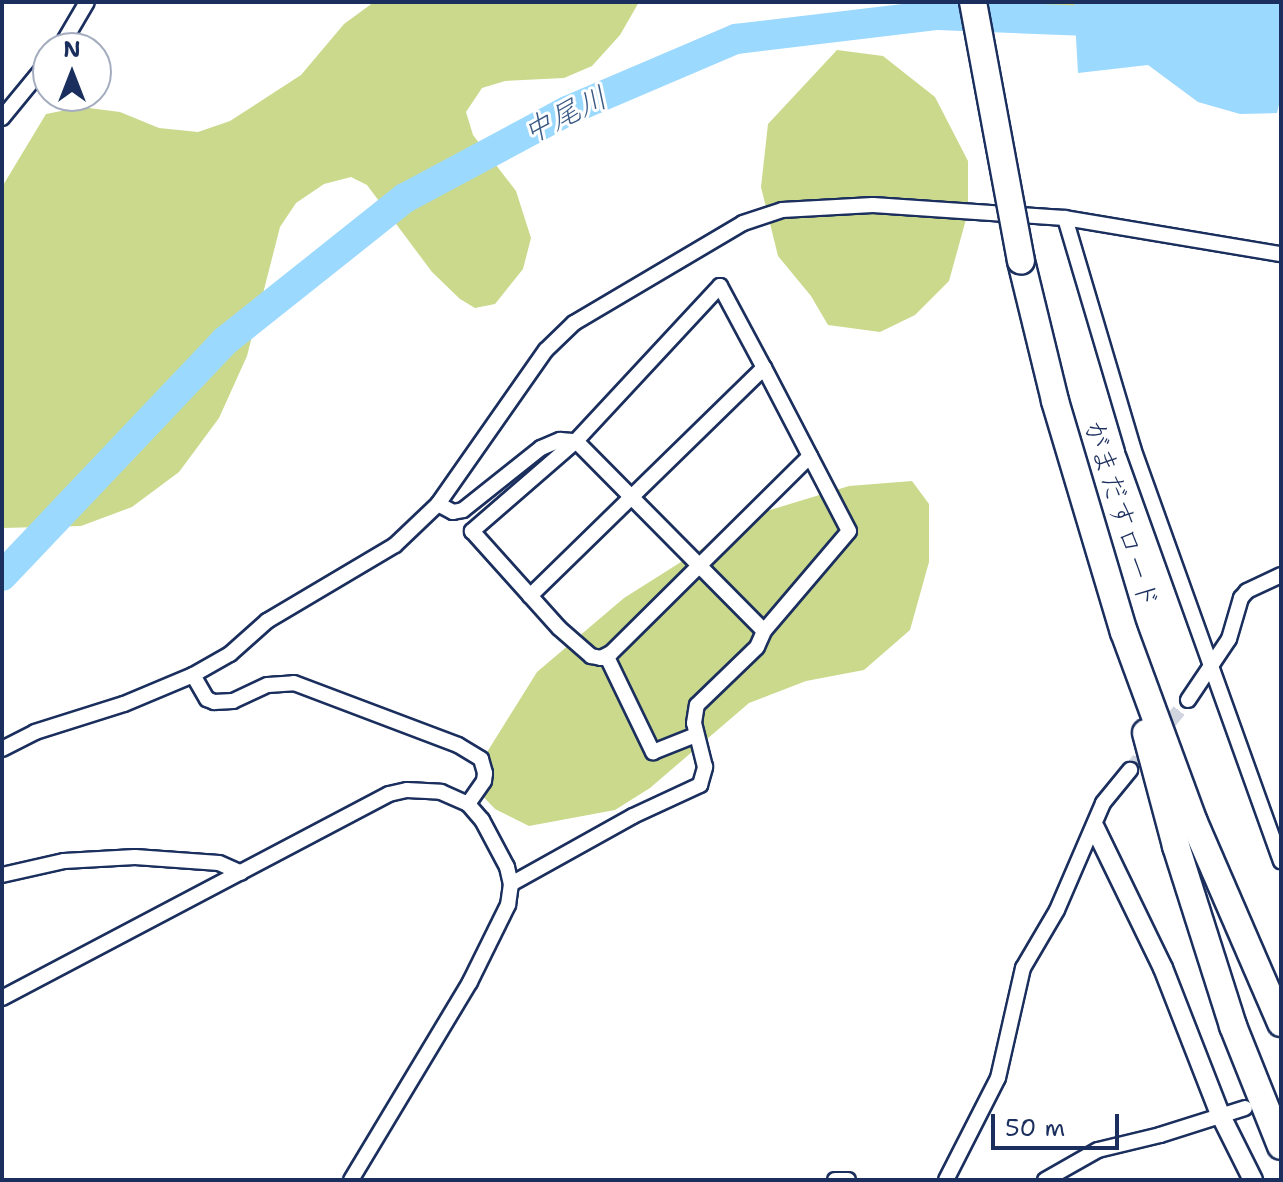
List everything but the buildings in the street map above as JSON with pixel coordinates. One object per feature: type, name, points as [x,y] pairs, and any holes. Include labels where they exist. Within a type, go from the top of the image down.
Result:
[{"type":"highway","name":"がまだすロード","points":[[973,2],[1021,261],[1055,401],[1124,632],[1194,822],[1281,1023]]},
{"type":"highway","points":[[1124,632],[1158,787],[1176,846],[1233,1026],[1281,1146]]},
{"type":"highway","points":[[1258,973],[1281,1011]]},
{"type":"street","points":[[69,32],[87,2]]},
{"type":"street","points":[[2,118],[32,81]]},
{"type":"street","points":[[2,749],[35,732],[124,704],[193,675],[230,654],[267,621],[395,545],[438,504],[546,350],[574,323],[743,223],[782,210],[873,205],[1065,218],[1281,254]]},
{"type":"street","points":[[1065,218],[1133,448],[1281,861]]},
{"type":"street","points":[[511,884],[633,816],[700,785],[705,767],[696,735],[697,705],[757,647],[764,631],[849,531],[810,456],[764,368],[720,286],[576,441],[472,531],[530,596],[591,656],[607,657],[810,456]]},
{"type":"street","points":[[530,596],[764,368]]},
{"type":"street","points":[[438,504],[453,512],[463,510],[541,448],[560,440],[576,441],[764,631]]},
{"type":"street","points":[[1188,700],[1229,639],[1241,598],[1247,591],[1281,575]]},
{"type":"street","points":[[607,657],[653,752],[696,735]]},
{"type":"street","points":[[193,675],[207,699],[214,702],[233,701],[268,685],[294,683],[465,748],[481,759],[485,773],[484,781],[468,804]]},
{"type":"street","points":[[946,1180],[998,1078],[1023,968],[1057,910],[1110,792],[1130,770]]},
{"type":"street","points":[[2,998],[389,794],[407,790],[441,792],[468,804],[493,837],[507,867],[511,884],[508,905],[470,982],[351,1180]]},
{"type":"street","points":[[1095,828],[1163,968],[1220,1114],[1253,1180]]},
{"type":"street","points":[[2,875],[64,861],[135,857],[219,863],[241,873]]},
{"type":"street","points":[[1045,1180],[1098,1150],[1160,1135],[1245,1108]]},
{"type":"street","points":[[835,1180],[848,1180]]},
{"type":"green space","points":[[374,2],[639,2],[620,35],[592,66],[564,78],[505,81],[482,88],[466,112],[473,135],[516,191],[531,238],[523,269],[495,304],[475,308],[460,299],[432,272],[367,185],[351,177],[324,184],[296,203],[280,227],[247,356],[219,418],[179,472],[132,507],[81,526],[2,528],[2,187],[46,114],[112,111],[159,128],[198,132],[230,121],[301,75],[344,24]]},
{"type":"green space","points":[[971,2],[1281,2],[1149,50],[1032,25]]},
{"type":"green space","points":[[837,50],[883,56],[935,97],[968,161],[968,212],[949,281],[915,315],[880,332],[828,325],[811,296],[778,256],[761,187],[768,124]]},
{"type":"green space","points":[[912,481],[929,504],[929,562],[910,630],[864,670],[806,681],[749,703],[650,788],[615,810],[529,826],[495,809],[478,791],[484,757],[537,672],[624,598],[757,514],[849,486]]},
{"type":"water","points":[[1074,2],[1281,2],[1281,96],[1277,113],[1240,114],[1198,102],[1148,65],[1078,73]]},
{"type":"waterway","name":"中尾川","points":[[2,576],[225,341],[405,198],[567,111],[736,39],[938,15],[1115,22]]},
{"type":"tunnel","points":[[1130,770],[1188,700]]}]
